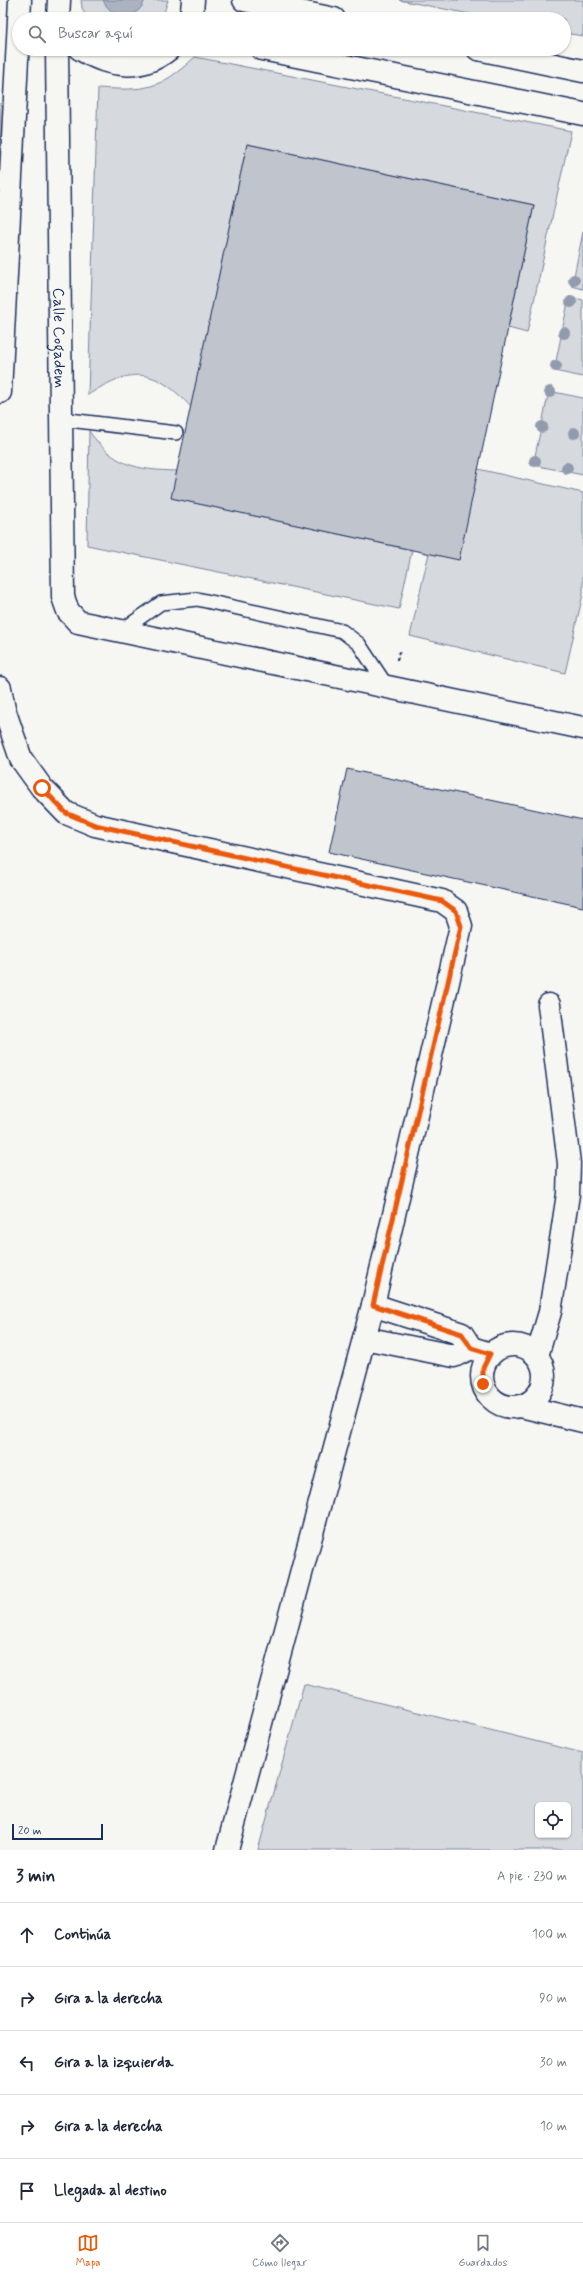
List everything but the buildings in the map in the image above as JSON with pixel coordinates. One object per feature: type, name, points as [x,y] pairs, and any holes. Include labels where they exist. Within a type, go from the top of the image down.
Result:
[{"type":"street","points":[[19,12],[20,0]]},
{"type":"street","points":[[58,0],[58,12]]},
{"type":"street","points":[[192,12],[193,0]]},
{"type":"street","points":[[244,0],[301,12]]},
{"type":"street","points":[[0,392],[17,56]]},
{"type":"street","name":"Calle Cogadem","points":[[58,56],[63,597],[68,611],[78,622],[121,631]]},
{"type":"street","points":[[93,56],[102,61],[125,66],[147,62],[157,56]]},
{"type":"street","points":[[297,56],[583,114]]},
{"type":"street","points":[[511,56],[583,71]]},
{"type":"street","points":[[121,631],[583,728]]},
{"type":"street","points":[[0,688],[4,709],[21,759],[42,788],[66,813],[95,825],[442,901],[456,911],[461,926],[373,1305],[227,1850]]},
{"type":"street","points":[[537,1356],[550,1312],[566,1216],[569,1186],[569,1163],[548,1005]]},
{"type":"street","points":[[373,1305],[462,1334],[481,1351],[483,1384],[491,1398],[505,1406],[521,1406],[583,1422]]},
{"type":"street","points":[[364,1338],[454,1356],[505,1345],[523,1346],[537,1356],[542,1367],[544,1379],[540,1391],[532,1400],[521,1406]]},
{"type":"lane","points":[[61,419],[176,433]]},
{"type":"lane","points":[[121,631],[160,602],[197,598],[342,631],[359,644],[388,688]]},
{"type":"shaded area","points":[[81,0],[168,0],[164,12],[84,12]]},
{"type":"shaded area","points":[[103,0],[145,0],[136,12],[112,12]]},
{"type":"shaded area","points":[[399,0],[583,0],[583,36],[571,34],[571,12],[460,12]]},
{"type":"shaded area","points":[[195,57],[571,131],[527,333],[508,328],[534,205],[247,144],[191,407],[166,385],[154,378],[142,376],[130,376],[118,379],[88,395],[98,88],[128,89],[151,86],[171,76]]},
{"type":"shaded area","points":[[0,103],[4,104],[0,164]]},
{"type":"shaded area","points":[[583,232],[583,289],[572,286]]},
{"type":"shaded area","points":[[569,297],[583,300],[583,377],[554,371]]},
{"type":"shaded area","points":[[549,391],[583,398],[583,475],[533,465]]},
{"type":"shaded area","points":[[89,431],[98,443],[108,452],[127,464],[149,469],[177,471],[172,498],[412,550],[399,609],[87,545]]},
{"type":"shaded area","points":[[478,469],[583,493],[583,594],[565,673],[410,636],[429,553]]},
{"type":"shaded area","points":[[304,1684],[583,1753],[583,1850],[258,1850]]},
{"type":"route","points":[[42,788],[66,813],[95,825],[442,901],[456,911],[461,926],[373,1305],[462,1334],[471,1348],[490,1354],[483,1368],[483,1384]]}]
